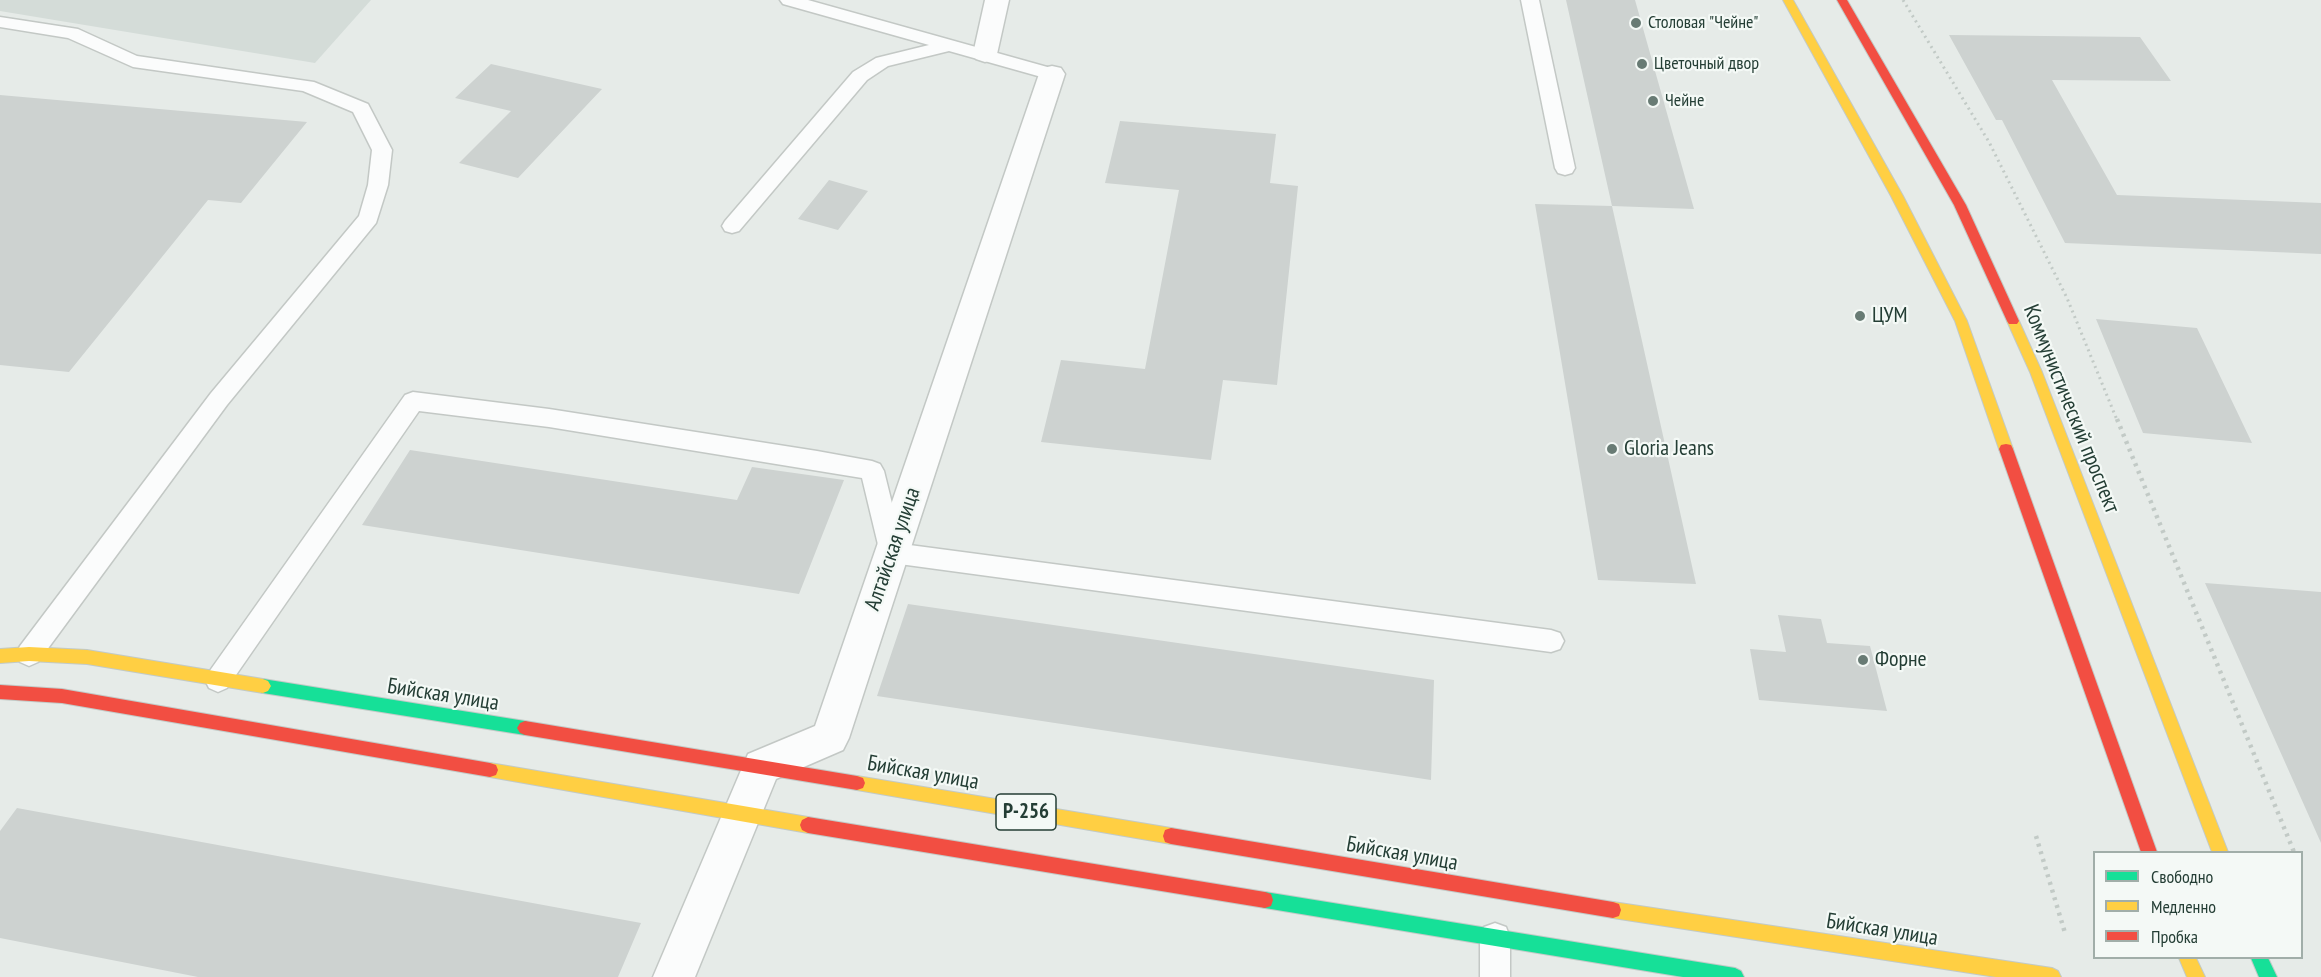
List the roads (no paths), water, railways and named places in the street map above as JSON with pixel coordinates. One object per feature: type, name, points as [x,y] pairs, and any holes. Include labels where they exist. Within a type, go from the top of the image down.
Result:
[{"type":"main road","points":[[1788,0],[1898,196],[1960,321],[2148,851]]},
{"type":"main road","name":"Коммунистический проспект","points":[[1842,0],[1960,205],[2037,372],[2220,851]]},
{"type":"main road","name":"Бийская улица","points":[[0,656],[29,654],[87,657],[762,767],[1559,902],[2052,977]]},
{"type":"main road","name":"Р-256","points":[[0,692],[62,696],[742,814],[1735,977]]},
{"type":"main road","points":[[2189,959],[2196,977]]},
{"type":"main road","points":[[2261,959],[2268,977]]},
{"type":"street","points":[[985,54],[997,0]]},
{"type":"street","name":"Алтайская улица","points":[[762,767],[830,738],[1052,74]]},
{"type":"street","points":[[674,977],[762,767]]},
{"type":"lane","points":[[789,0],[1052,74]]},
{"type":"lane","points":[[1530,0],[1565,168]]},
{"type":"lane","points":[[0,22],[72,33],[133,61],[307,86],[361,108],[382,150],[378,185],[369,218],[219,399],[29,654]]},
{"type":"lane","points":[[732,226],[860,76],[882,62],[951,45]]},
{"type":"lane","points":[[219,680],[413,401],[549,418],[817,460],[872,471],[892,553],[1551,641]]},
{"type":"lane","points":[[1495,938],[1495,977]]},
{"type":"place","name":"Столовая \"Чейне\"","points":[[1636,23]]},
{"type":"place","name":"Цветочный двор","points":[[1642,64]]},
{"type":"place","name":"Чейне","points":[[1653,101]]},
{"type":"place","name":"ЦУМ","points":[[1860,316]]},
{"type":"place","name":"Gloria Jeans","points":[[1612,449]]},
{"type":"place","name":"Форне","points":[[1863,660]]}]
